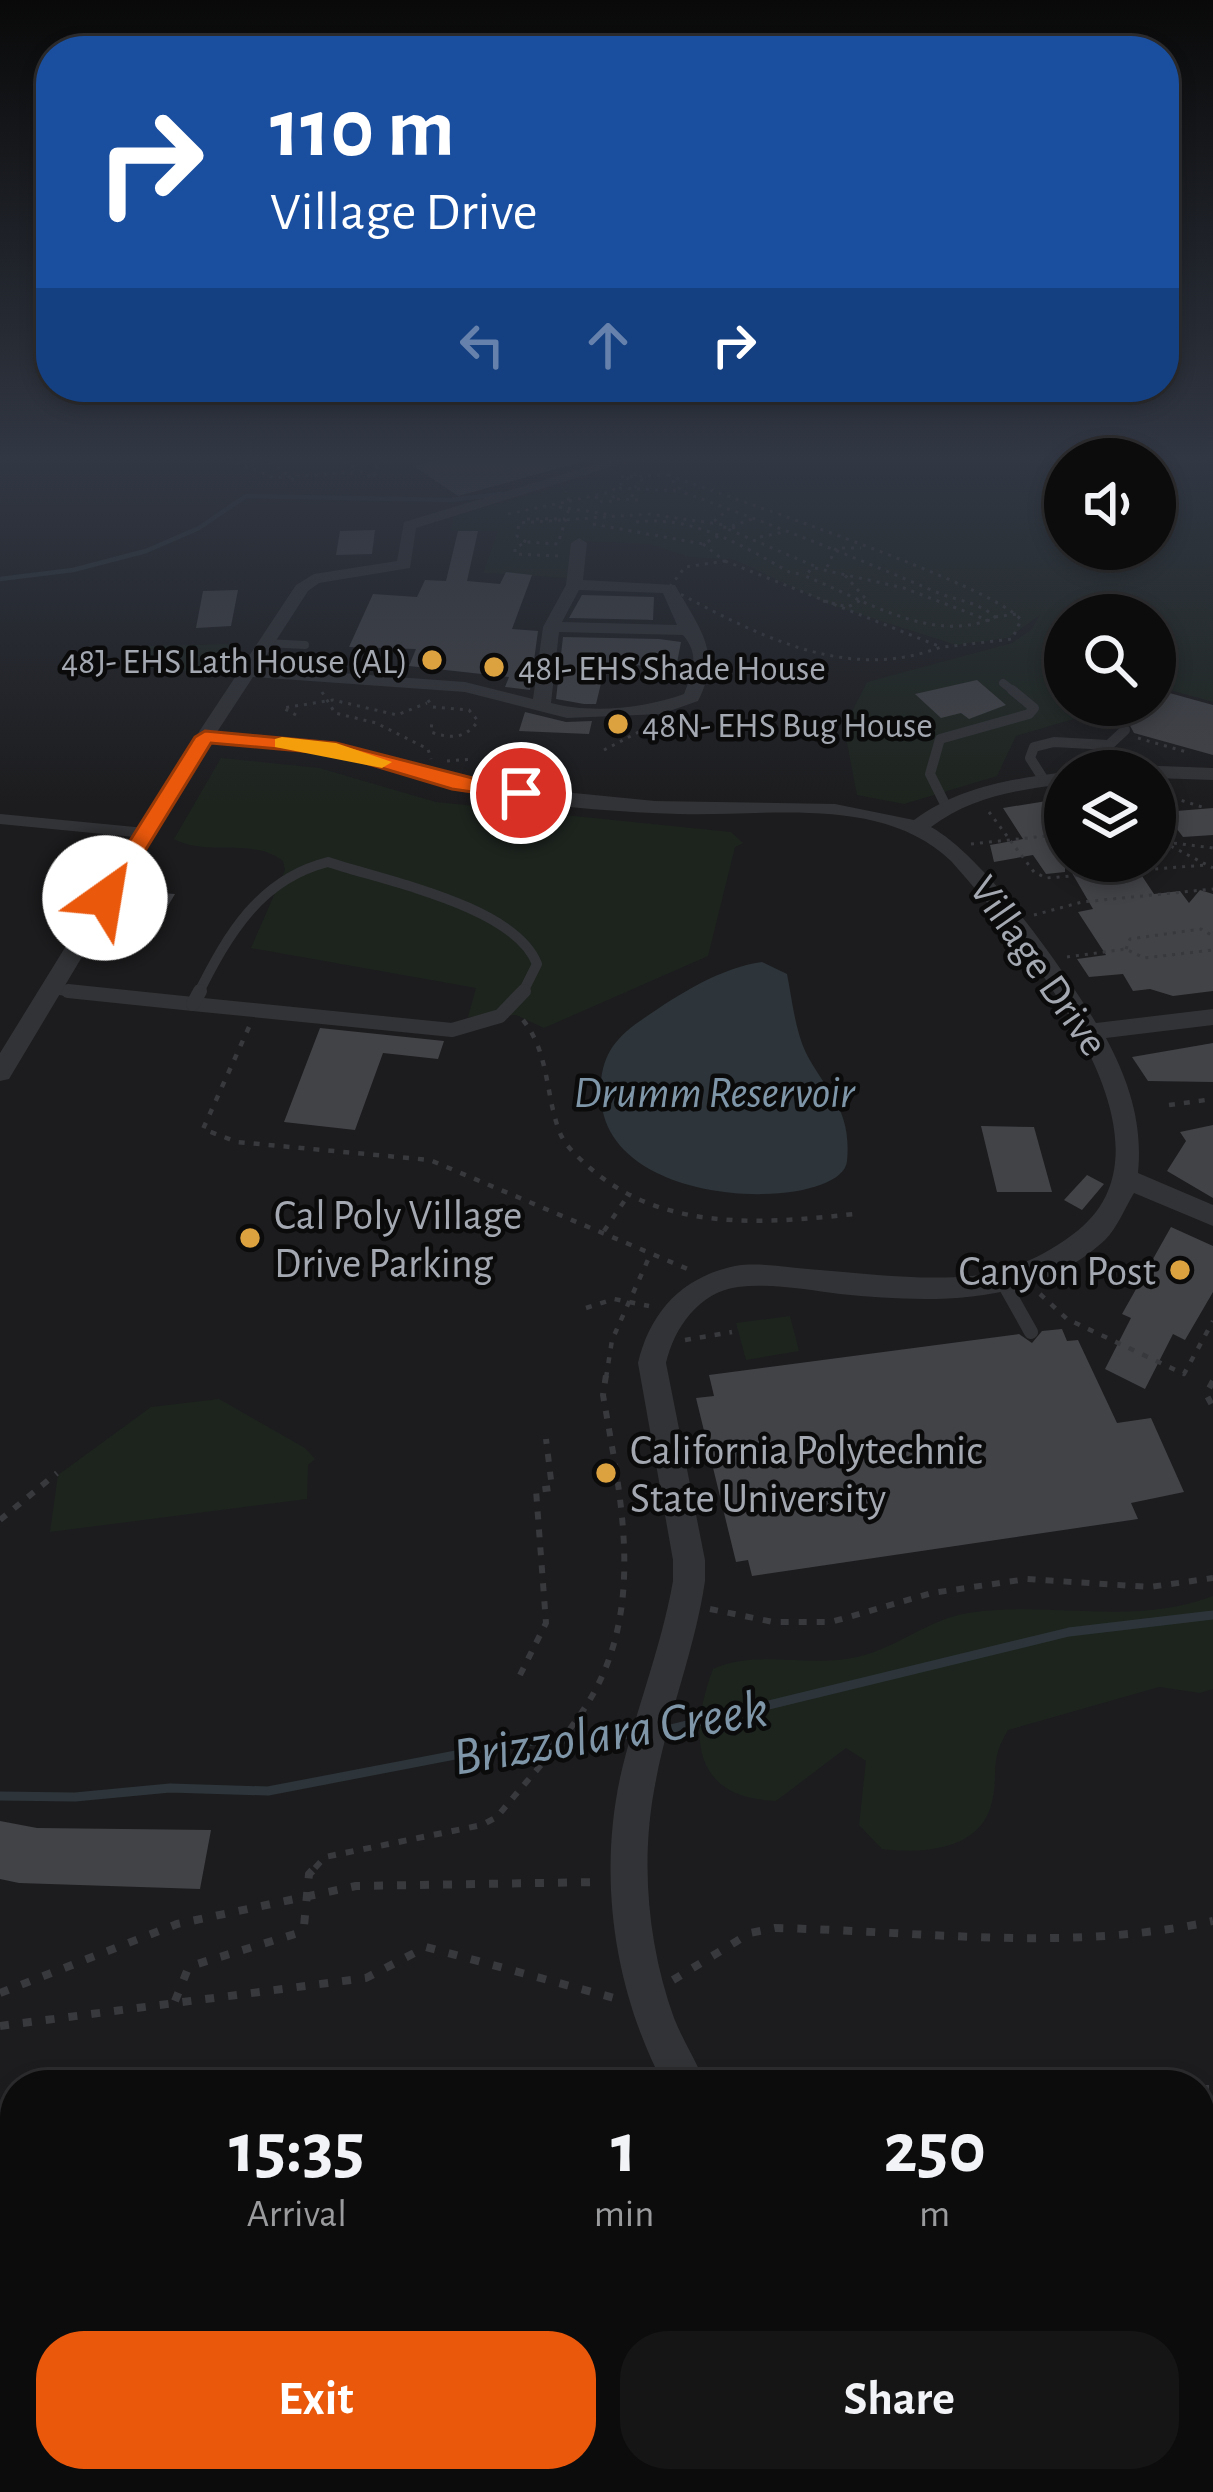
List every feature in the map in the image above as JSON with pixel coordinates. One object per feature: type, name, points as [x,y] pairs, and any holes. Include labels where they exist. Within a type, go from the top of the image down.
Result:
[{"type":"street","points":[[0,1073],[145,833],[302,588],[314,579],[357,572]]},
{"type":"street","points":[[542,710],[551,627],[574,585],[576,572]]},
{"type":"street","points":[[248,671],[465,687],[542,710],[616,714],[661,709],[692,697],[703,668],[702,646],[688,630],[669,588],[574,585]]},
{"type":"street","points":[[551,627],[688,630]]},
{"type":"street","name":"Village Drive","points":[[205,737],[336,749],[484,789],[674,808],[863,814],[917,828],[966,861],[1057,974],[1131,1107],[1135,1155],[1130,1180]]},
{"type":"street","points":[[1176,773],[1213,774]]},
{"type":"street","points":[[917,828],[946,806],[990,786],[1044,780]]},
{"type":"street","points":[[1091,1032],[1213,1017]]},
{"type":"street","points":[[680,2070],[649,1992],[629,1880],[638,1780],[687,1597],[689,1560],[652,1363],[666,1320],[710,1283],[775,1275],[935,1291],[1003,1282],[1073,1253],[1112,1216],[1130,1180],[1213,1216]]},
{"type":"lane","points":[[266,643],[305,645]]},
{"type":"lane","points":[[946,806],[928,781],[929,760],[940,739],[1029,714],[1034,708],[1003,683]]},
{"type":"lane","points":[[1044,770],[1030,758],[1034,747],[1054,742],[1109,745],[1123,732]]},
{"type":"lane","points":[[0,819],[145,833]]},
{"type":"lane","points":[[50,988],[193,1004],[452,1030],[511,1007],[532,981],[537,964],[518,933],[502,921],[328,862],[301,866],[287,874],[231,929],[193,1004]]},
{"type":"lane","points":[[1003,1282],[1031,1332]]},
{"type":"path","points":[[681,572],[669,588],[784,644],[836,660],[881,659],[1012,639],[1020,625],[1017,614],[925,572]]},
{"type":"path","points":[[751,572],[941,647]]},
{"type":"path","points":[[790,572],[805,574],[945,630],[1017,614]]},
{"type":"path","points":[[891,572],[942,595],[989,608],[992,619]]},
{"type":"path","points":[[843,573],[884,580],[923,599],[992,619]]},
{"type":"path","points":[[843,573],[861,590],[862,600]]},
{"type":"path","points":[[807,597],[848,607],[862,600]]},
{"type":"path","points":[[327,687],[321,693],[324,702],[342,718],[377,724],[428,749],[433,761],[474,759]]},
{"type":"path","points":[[428,703],[434,694],[465,687]]},
{"type":"path","points":[[296,715],[283,708],[344,701],[397,715],[428,703],[462,707],[478,721],[468,734],[446,737],[430,732],[432,720]]},
{"type":"path","points":[[604,750],[648,730],[661,709]]},
{"type":"path","points":[[1123,732],[1195,754]]},
{"type":"path","points":[[977,798],[1034,872],[1046,878],[1205,865]]},
{"type":"path","points":[[1176,799],[1205,808]]},
{"type":"path","points":[[970,844],[1044,836]]},
{"type":"path","points":[[1176,843],[1213,848]]},
{"type":"path","points":[[1176,850],[1213,868]]},
{"type":"path","points":[[1029,917],[1082,902],[1213,889]]},
{"type":"path","points":[[1126,949],[1130,939],[1201,929],[1213,936]]},
{"type":"path","points":[[1066,957],[1126,949],[1144,958],[1213,950]]},
{"type":"path","points":[[511,1007],[537,1033],[562,1139],[596,1177],[627,1197],[745,1222],[854,1214]]},
{"type":"path","points":[[256,1010],[203,1129],[237,1142],[430,1160],[651,1252],[710,1283]]},
{"type":"path","points":[[1169,1106],[1213,1100]]},
{"type":"path","points":[[604,1232],[627,1197]]},
{"type":"path","points":[[175,2001],[187,1971],[197,1964],[295,1934],[308,1916],[309,1874],[325,1857],[482,1826],[509,1803],[586,1706],[608,1654],[626,1581],[628,1542],[603,1395],[612,1340],[651,1252]]},
{"type":"path","points":[[1040,1294],[1067,1319],[1184,1374],[1213,1322]]},
{"type":"path","points":[[586,1308],[627,1301],[655,1307]]},
{"type":"path","points":[[674,1337],[732,1332]]},
{"type":"path","points":[[1213,1381],[1206,1394],[1213,1407]]},
{"type":"path","points":[[520,1675],[545,1624],[536,1490],[552,1487],[546,1438]]},
{"type":"path","points":[[0,1520],[57,1473]]},
{"type":"path","points":[[708,1608],[773,1622],[831,1622],[932,1593],[1027,1579],[1150,1587],[1213,1578]]},
{"type":"path","points":[[0,1993],[177,1924],[370,1884],[607,1882]]},
{"type":"path","points":[[0,2026],[366,1978],[426,1947],[626,2001],[704,1965],[750,1933],[775,1928],[1095,1939],[1168,1934],[1213,1921]]},
{"type":"shaded area","name":"California Polytechnic State University","points":[[0,572],[1213,572],[1213,2070],[0,2070]]},
{"type":"shaded area","points":[[570,572],[568,578],[483,573]]},
{"type":"shaded area","points":[[761,572],[1213,572],[1213,702],[1176,692],[1176,594],[1044,594],[1044,726],[1050,726],[1016,736],[997,776],[904,804],[857,795],[844,727],[867,682],[1012,643],[1031,630],[1040,615],[1008,638],[956,645],[831,605]]},
{"type":"shaded area","points":[[233,644],[224,675],[128,666],[139,646]]},
{"type":"shaded area","points":[[221,758],[319,768],[436,802],[731,832],[743,843],[735,847],[708,956],[544,1028],[516,1015],[468,1017],[476,988],[251,948],[285,870],[283,861],[258,850],[200,847],[174,839]]},
{"type":"shaded area","points":[[790,1316],[799,1351],[746,1360],[736,1323]]},
{"type":"shaded area","points":[[219,1399],[305,1448],[315,1459],[308,1465],[307,1499],[50,1532],[58,1475],[151,1407]]},
{"type":"shaded area","points":[[1213,1596],[1213,1689],[1200,1693],[1159,1687],[1008,1730],[996,1758],[986,1818],[976,1831],[948,1846],[882,1849],[859,1825],[866,1761],[846,1748],[776,1801],[727,1789],[704,1759],[700,1717],[705,1694],[713,1669],[730,1663],[857,1657],[968,1613],[1152,1610]]},
{"type":"water","name":"Drumm Reservoir","points":[[762,962],[787,974],[802,1044],[846,1127],[847,1161],[835,1178],[807,1189],[768,1194],[723,1192],[679,1182],[640,1163],[612,1135],[601,1096],[609,1052],[630,1028],[683,993],[730,970]]},
{"type":"building","points":[[448,572],[469,572],[467,581],[500,584],[506,572],[532,575],[512,629],[538,631],[530,690],[505,687],[509,677],[409,666],[416,649],[349,647],[373,594],[417,597],[425,580],[446,581]]},
{"type":"building","points":[[238,590],[231,626],[196,628],[203,591]]},
{"type":"building","points":[[582,595],[654,597],[653,620],[569,618]]},
{"type":"building","points":[[563,637],[681,642],[676,668],[606,663],[596,704],[584,704],[556,699]]},
{"type":"building","points":[[977,680],[1006,705],[969,719],[961,713],[941,718],[915,694]]},
{"type":"building","points":[[1176,695],[1213,705],[1213,755],[1134,733],[1130,726],[1176,726]]},
{"type":"building","points":[[525,712],[566,722],[592,721],[589,734],[519,731]]},
{"type":"building","points":[[1044,801],[1044,871],[1033,855],[994,862],[990,845],[1023,839],[1003,808]]},
{"type":"building","points":[[1213,808],[1213,835],[1183,837],[1176,828],[1176,811]]},
{"type":"building","points":[[1077,882],[1146,882],[1154,894],[1180,891],[1189,903],[1200,890],[1213,894],[1213,991],[1173,996],[1150,989],[1133,991],[1123,974],[1089,977],[1077,959],[1106,955],[1078,912],[1093,909]]},
{"type":"building","points":[[147,892],[175,894],[159,921],[130,919]]},
{"type":"building","points":[[320,1028],[444,1041],[438,1059],[383,1053],[355,1130],[284,1122]]},
{"type":"building","points":[[1213,1043],[1213,1082],[1148,1081],[1132,1057]]},
{"type":"building","points":[[1213,1125],[1213,1198],[1167,1171],[1186,1141],[1180,1132]]},
{"type":"building","points":[[981,1126],[1034,1127],[1052,1192],[997,1192]]},
{"type":"building","points":[[1087,1175],[1104,1184],[1082,1210],[1064,1200]]},
{"type":"building","points":[[1171,1227],[1213,1246],[1213,1292],[1185,1340],[1173,1334],[1145,1389],[1105,1369],[1131,1318],[1122,1314]]},
{"type":"building","points":[[1062,1329],[1067,1341],[1078,1340],[1117,1423],[1151,1418],[1184,1492],[1131,1503],[1138,1519],[752,1576],[748,1560],[736,1562],[696,1398],[714,1396],[709,1375],[1019,1334],[1032,1343],[1042,1331]]},
{"type":"building","points":[[0,1821],[37,1828],[211,1830],[200,1889],[0,1879]]},
{"type":"waterway","points":[[0,579],[54,572]]},
{"type":"waterway","name":"Brizzolara Creek","points":[[658,1732],[1069,1632],[1213,1615]]},
{"type":"waterway","name":"Brizzolara Creek","points":[[0,1796],[75,1797],[170,1788],[268,1791],[523,1742],[637,1734]]},
{"type":"slow traffic","points":[[282,743],[336,749],[382,762]]},
{"type":"place","name":"48J- EHS Lath House (AL)","points":[[432,660]]},
{"type":"place","name":"48I- EHS Shade House","points":[[494,667]]},
{"type":"place","name":"48N- EHS Bug House","points":[[618,724]]},
{"type":"place","name":"Cal Poly Village Drive Parking","points":[[250,1238]]},
{"type":"place","name":"Canyon Post","points":[[1180,1270]]},
{"type":"place","name":"California Polytechnic State University","points":[[606,1473]]},
{"type":"route","points":[[105,898],[205,737],[336,749],[452,783],[521,793]]}]
